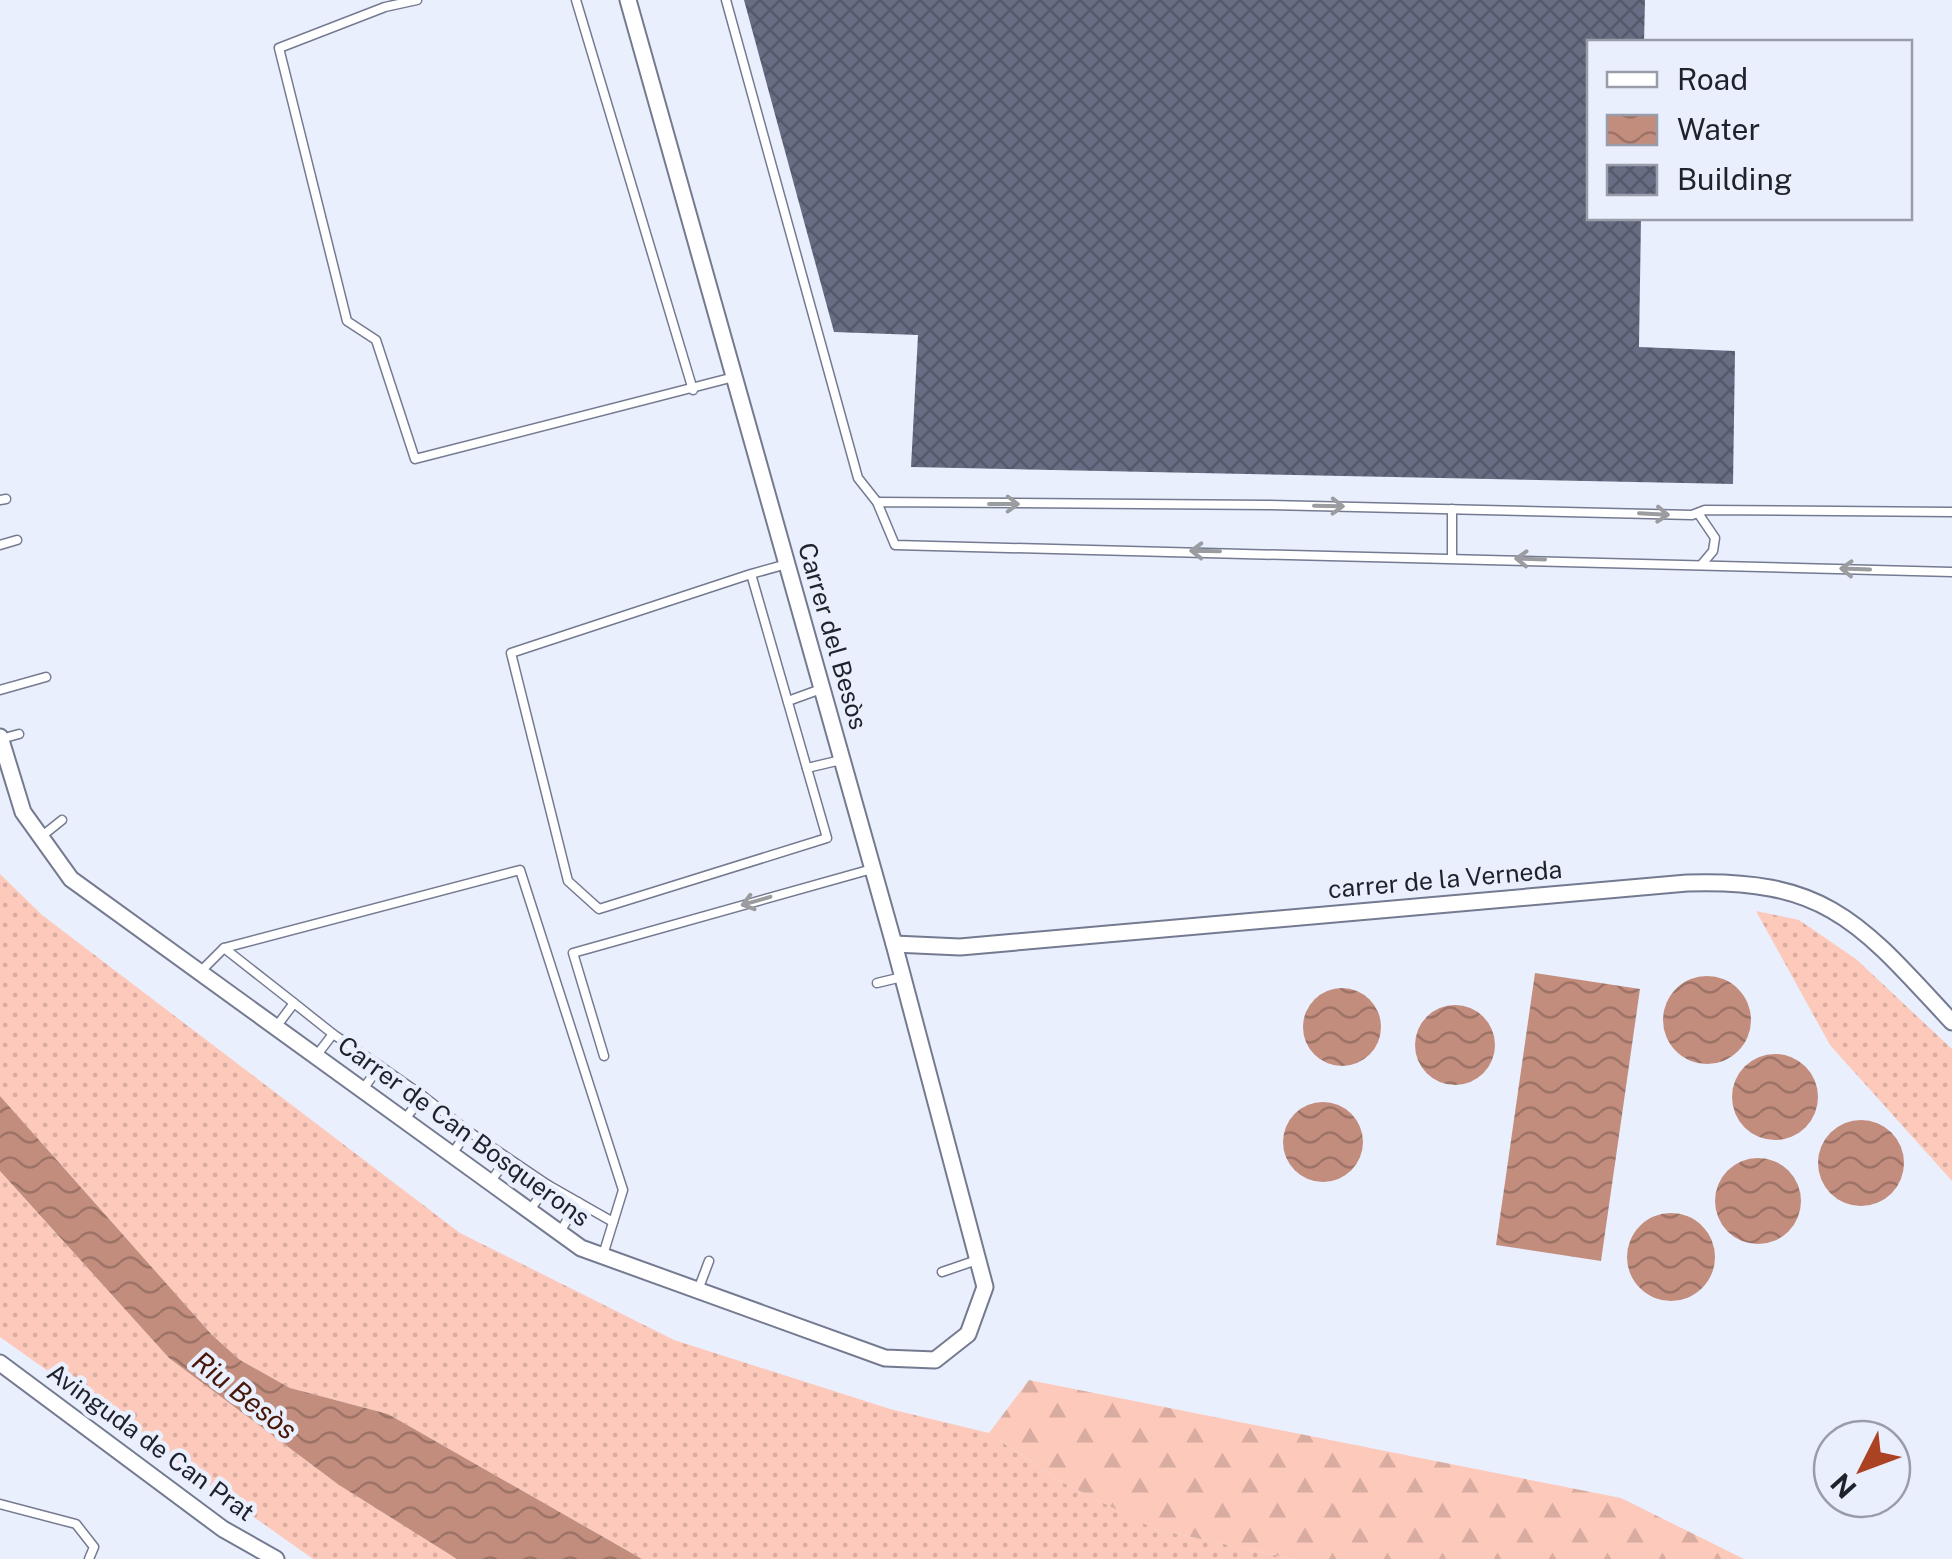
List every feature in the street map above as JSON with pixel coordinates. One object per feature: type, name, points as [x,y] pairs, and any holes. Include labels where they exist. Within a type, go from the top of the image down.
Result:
[{"type":"street","name":"Carrer del Besòs","points":[[628,0],[894,944],[985,1288]]},
{"type":"street","name":"Carrer de Can Bosquerons","points":[[0,738],[24,812],[71,879],[560,1232],[603,1255],[885,1358],[934,1360],[968,1334],[985,1288]]},
{"type":"street","name":"carrer de la Verneda","points":[[894,944],[960,947],[1667,885],[1755,882],[1801,894],[1861,929],[1952,1022]]},
{"type":"street","name":"Avinguda de Can Prat","points":[[0,1363],[223,1529],[276,1559]]},
{"type":"lane","points":[[416,0],[279,48],[347,321],[376,340],[415,459],[734,377]]},
{"type":"lane","points":[[576,0],[693,390]]},
{"type":"lane","points":[[726,0],[858,478],[877,502],[895,545],[1952,572]]},
{"type":"lane","points":[[877,502],[1698,513],[1952,512]]},
{"type":"lane","points":[[1452,509],[1452,557]]},
{"type":"lane","points":[[1698,513],[1715,538],[1713,550],[1702,564]]},
{"type":"lane","points":[[0,545],[17,540]]},
{"type":"lane","points":[[751,574],[827,838],[600,909],[568,881],[511,653],[751,574],[786,564]]},
{"type":"lane","points":[[0,690],[46,677]]},
{"type":"lane","points":[[788,701],[822,688]]},
{"type":"lane","points":[[0,738],[19,734]]},
{"type":"lane","points":[[807,768],[842,760]]},
{"type":"lane","points":[[41,837],[62,820]]},
{"type":"lane","points":[[604,1056],[573,953],[872,868]]},
{"type":"lane","points":[[200,972],[224,948],[520,870],[623,1190],[603,1255]]},
{"type":"lane","points":[[224,948],[333,1034],[468,1131],[548,1185],[613,1222]]},
{"type":"lane","points":[[879,983],[902,977]]},
{"type":"lane","points":[[276,1027],[294,1003]]},
{"type":"lane","points":[[316,1056],[333,1034]]},
{"type":"lane","points":[[362,1089],[380,1066]]},
{"type":"lane","points":[[404,1120],[423,1096]]},
{"type":"lane","points":[[452,1154],[468,1131]]},
{"type":"lane","points":[[490,1182],[508,1158]]},
{"type":"lane","points":[[530,1210],[548,1185]]},
{"type":"lane","points":[[560,1232],[578,1202]]},
{"type":"lane","points":[[942,1272],[978,1260]]},
{"type":"lane","points":[[698,1290],[708,1261]]},
{"type":"lane","points":[[0,1504],[76,1524],[94,1547],[89,1559]]},
{"type":"green space","points":[[0,874],[42,915],[460,1233],[674,1340],[890,1409],[989,1433],[1056,1479],[1156,1529],[1293,1559],[642,1559],[388,1414],[290,1388],[240,1360],[212,1335],[0,1096]]},
{"type":"green space","points":[[1756,911],[1799,920],[1856,959],[1952,1049],[1952,1181],[1830,1045]]},
{"type":"green space","points":[[0,1171],[169,1358],[339,1485],[457,1559],[313,1559],[0,1337]]},
{"type":"green space","points":[[1029,1380],[1621,1498],[1744,1559],[1293,1559],[1155,1529],[1056,1479],[989,1433]]},
{"type":"water","points":[[1535,973],[1640,989],[1601,1261],[1496,1245]]},
{"type":"water","points":[[1707,976],[1738,989],[1751,1020],[1738,1051],[1707,1064],[1676,1051],[1663,1020],[1676,989]]},
{"type":"water","points":[[1334,988],[1350,988],[1375,1005],[1381,1027],[1375,1049],[1364,1060],[1350,1066],[1334,1066],[1309,1049],[1303,1035],[1303,1019],[1320,994]]},
{"type":"water","points":[[1447,1005],[1463,1005],[1484,1016],[1495,1045],[1484,1074],[1463,1085],[1447,1085],[1433,1079],[1421,1067],[1415,1053],[1415,1037],[1421,1023],[1433,1011]]},
{"type":"water","points":[[1767,1054],[1783,1054],[1806,1066],[1815,1080],[1815,1114],[1806,1128],[1783,1140],[1767,1140],[1751,1133],[1739,1121],[1732,1105],[1732,1089],[1739,1073],[1751,1061]]},
{"type":"water","name":"Riu Besòs","points":[[0,1096],[212,1335],[240,1360],[290,1388],[388,1414],[642,1559],[457,1559],[339,1485],[169,1358],[0,1171]]},
{"type":"water","points":[[1323,1102],[1338,1105],[1351,1114],[1360,1127],[1360,1157],[1351,1170],[1338,1179],[1323,1182],[1308,1179],[1295,1170],[1286,1157],[1283,1142],[1286,1127],[1295,1114],[1308,1105]]},
{"type":"water","points":[[1861,1120],[1885,1127],[1897,1139],[1904,1163],[1897,1187],[1885,1199],[1861,1206],[1837,1199],[1825,1187],[1818,1163],[1825,1139],[1837,1127]]},
{"type":"water","points":[[1758,1158],[1775,1161],[1794,1177],[1801,1201],[1798,1218],[1782,1237],[1758,1244],[1741,1241],[1722,1225],[1715,1201],[1718,1184],[1734,1165]]},
{"type":"water","points":[[1671,1213],[1688,1216],[1702,1226],[1712,1240],[1712,1274],[1702,1288],[1688,1298],[1671,1301],[1654,1298],[1640,1288],[1630,1274],[1627,1257],[1630,1240],[1640,1226],[1654,1216]]},
{"type":"building","points":[[744,0],[1645,0],[1644,40],[1587,40],[1587,220],[1641,220],[1639,347],[1735,351],[1733,484],[911,467],[918,335],[834,332]]}]
